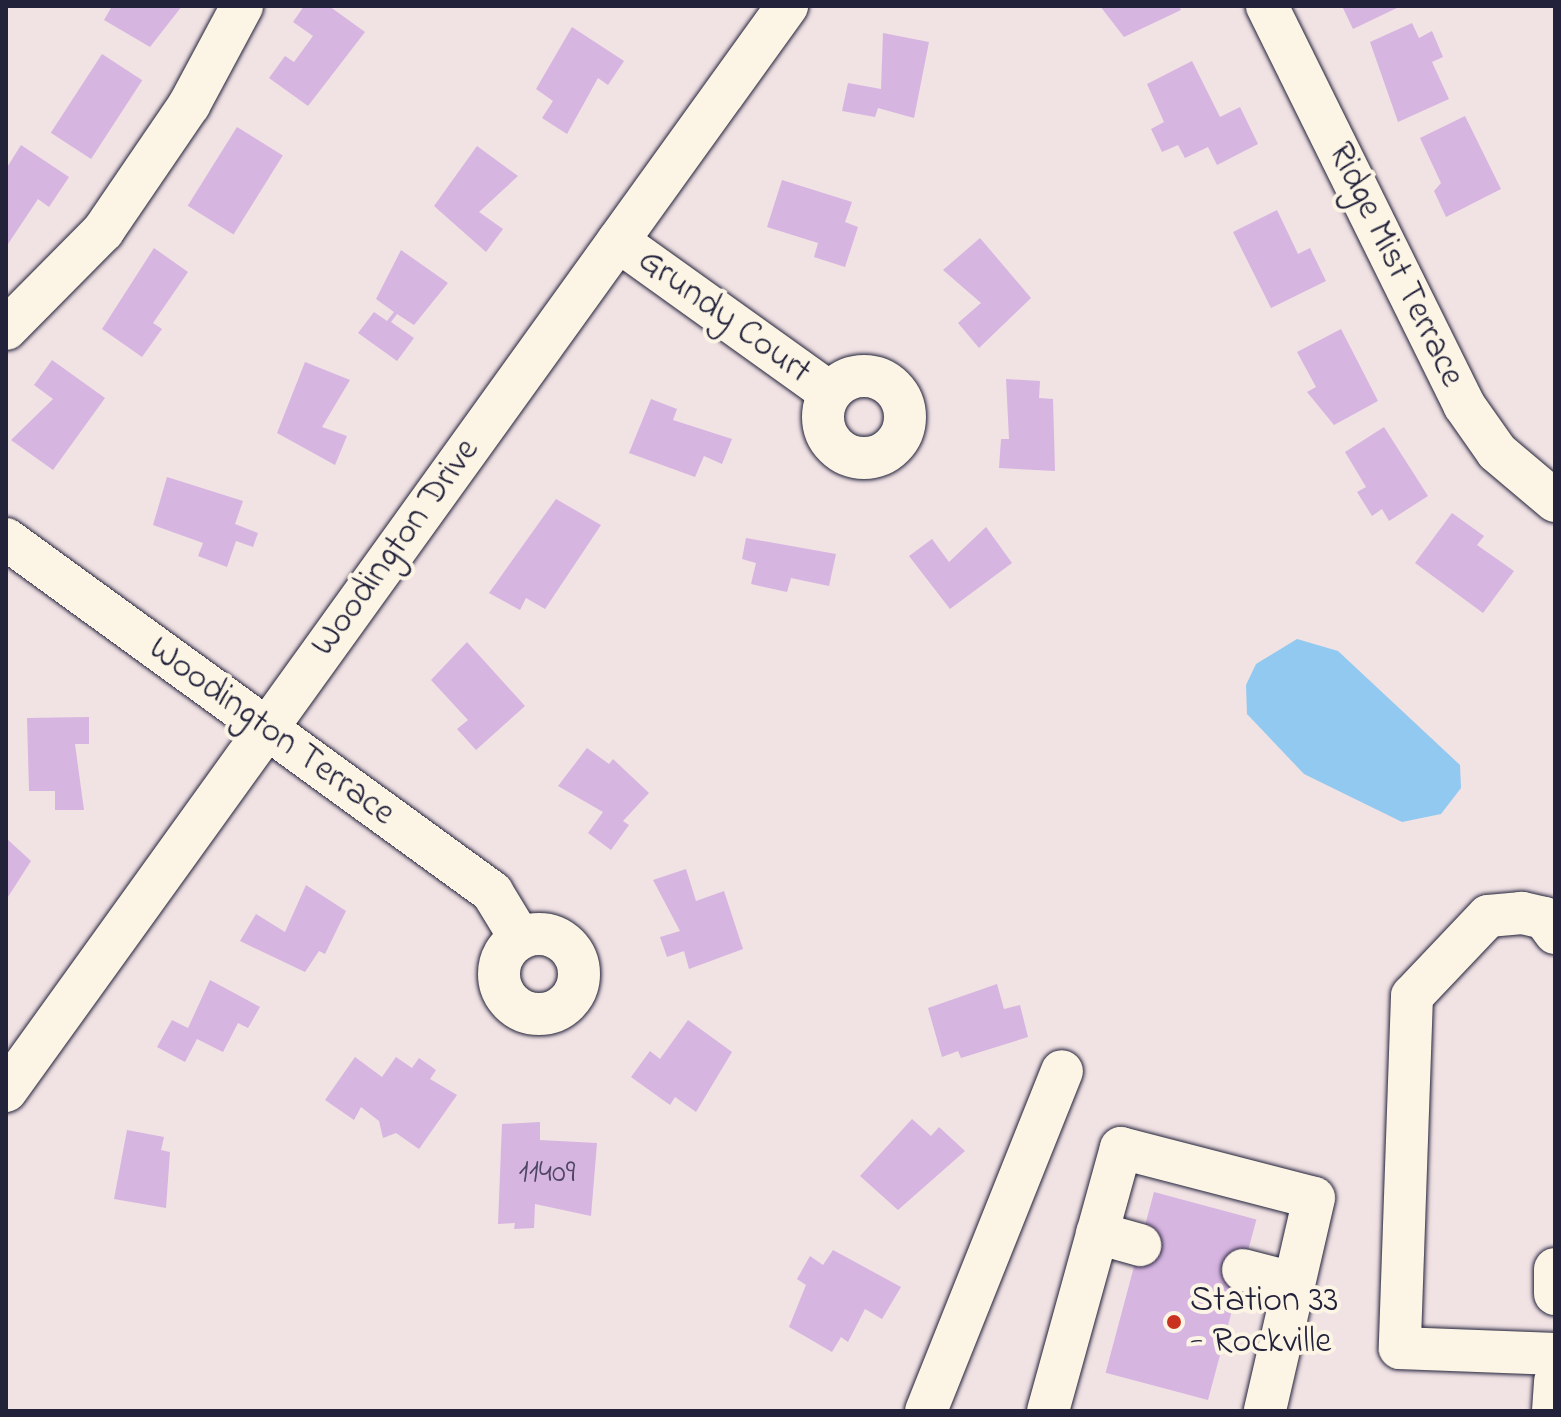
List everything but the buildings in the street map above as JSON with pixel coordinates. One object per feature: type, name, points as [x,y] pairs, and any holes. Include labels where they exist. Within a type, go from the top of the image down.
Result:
[{"type":"street","points":[[6,329],[103,231],[189,105],[242,6]]},
{"type":"street","name":"Woodington Drive","points":[[6,1091],[787,6]]},
{"type":"street","name":"Ridge Mist Terrace","points":[[1267,6],[1464,405],[1497,452],[1555,501]]},
{"type":"street","name":"Grundy Court","points":[[618,241],[830,393]]},
{"type":"street","name":"Woodington Terrace","points":[[6,539],[492,892],[520,938]]},
{"type":"street","points":[[1555,933],[1544,918],[1522,913],[1488,916],[1412,996],[1400,1348],[1555,1354]]},
{"type":"street","points":[[926,1411],[1062,1071]]},
{"type":"street","points":[[1048,1411],[1121,1148],[1314,1198],[1265,1411]]},
{"type":"street","points":[[1097,1233],[1140,1245]]},
{"type":"street","points":[[1555,1269],[1555,1294]]},
{"type":"street","points":[[1243,1270],[1293,1283]]},
{"type":"street","points":[[1553,1411],[1555,1381]]},
{"type":"water","points":[[1297,639],[1338,651],[1460,765],[1461,788],[1441,814],[1402,822],[1304,774],[1247,714],[1246,685],[1256,664]]},
{"type":"place","name":"Station 33 - Rockville","points":[[1174,1322]]}]
